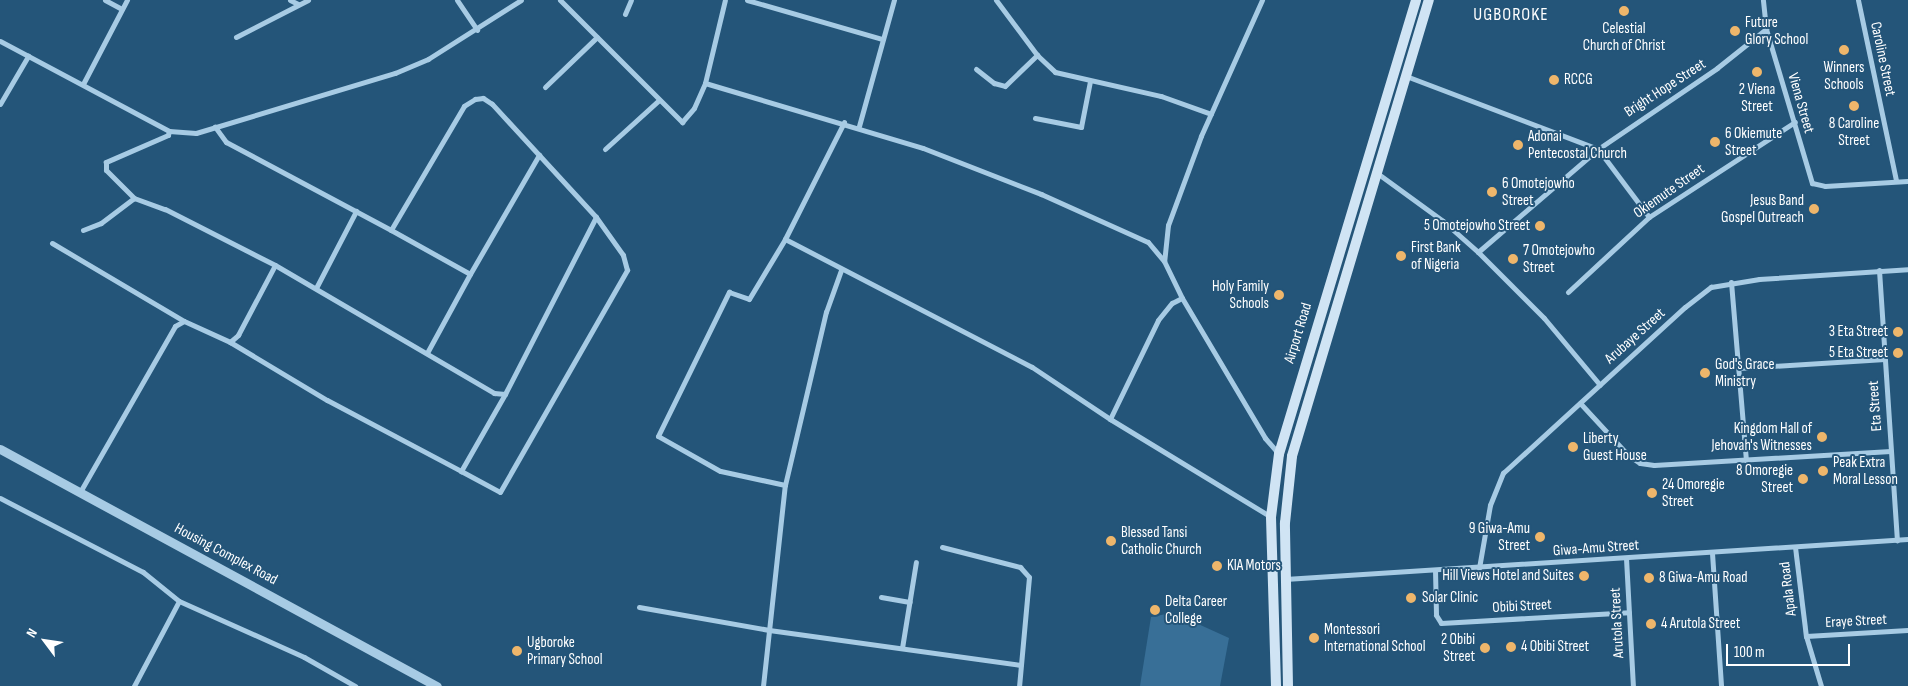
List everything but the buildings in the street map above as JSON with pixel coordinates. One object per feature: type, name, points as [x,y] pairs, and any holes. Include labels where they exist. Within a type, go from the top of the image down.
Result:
[{"type":"main road","name":"Airport Road","points":[[1276,686],[1271,517],[1279,454],[1314,330],[1416,0]]},
{"type":"main road","name":"Airport Road","points":[[1288,686],[1285,523],[1292,456],[1429,0]]},
{"type":"main road","points":[[1314,330],[1328,334]]},
{"type":"street","points":[[105,0],[122,9]]},
{"type":"street","points":[[83,84],[127,0]]},
{"type":"street","points":[[290,0],[298,4]]},
{"type":"street","points":[[236,37],[308,0]]},
{"type":"street","points":[[457,0],[477,30]]},
{"type":"street","points":[[0,41],[169,131],[196,133],[396,73],[428,59],[477,30],[521,0]]},
{"type":"street","points":[[560,0],[658,101],[682,122],[694,108],[705,84],[725,0]]},
{"type":"street","points":[[626,14],[631,0]]},
{"type":"street","points":[[747,0],[882,39]]},
{"type":"street","points":[[859,126],[894,0]]},
{"type":"street","points":[[996,0],[1037,56],[1056,72],[1161,96],[1211,114]]},
{"type":"street","points":[[1164,261],[1168,225],[1211,114],[1262,0]]},
{"type":"street","points":[[1763,0],[1766,29]]},
{"type":"street","name":"Caroline Street","points":[[1858,0],[1896,181]]},
{"type":"street","name":"Viena Street","points":[[1766,29],[1812,183],[1825,186],[1896,181]]},
{"type":"street","name":"Bright Hope Street","points":[[1478,252],[1598,149],[1717,68],[1766,29]]},
{"type":"street","points":[[545,87],[597,37]]},
{"type":"street","points":[[0,104],[28,56]]},
{"type":"street","points":[[976,69],[994,83],[1005,86],[1037,56]]},
{"type":"street","points":[[1405,76],[1598,149],[1649,217]]},
{"type":"street","points":[[1035,118],[1081,127],[1090,81]]},
{"type":"street","points":[[705,84],[859,126],[1041,194],[1148,242],[1164,261],[1182,298],[1265,438],[1279,454]]},
{"type":"street","points":[[52,243],[184,320],[230,342],[327,400],[500,492],[627,270],[623,255],[596,217],[492,104],[483,98],[475,99],[464,106],[391,230]]},
{"type":"street","points":[[605,149],[658,101]]},
{"type":"street","points":[[785,485],[720,471],[658,436],[729,292],[749,299],[784,239],[844,122]]},
{"type":"street","name":"Okiemute Street","points":[[1568,292],[1649,217],[1794,122]]},
{"type":"street","points":[[215,128],[226,142],[470,274]]},
{"type":"street","points":[[169,131],[168,135],[104,165],[134,198],[165,209],[275,264],[428,351],[494,393],[504,394]]},
{"type":"street","points":[[428,351],[470,274],[540,155]]},
{"type":"street","points":[[1376,173],[1443,221],[1478,252],[1544,318],[1600,385]]},
{"type":"street","points":[[1896,181],[1908,181]]},
{"type":"street","points":[[83,230],[101,223],[134,198]]},
{"type":"street","points":[[316,288],[356,211]]},
{"type":"street","points":[[461,471],[504,394],[596,217]]},
{"type":"street","points":[[784,239],[841,270],[940,317],[1032,367],[1110,419],[1271,517]]},
{"type":"street","points":[[230,342],[238,335],[275,264]]},
{"type":"street","name":"Arubaye Street","points":[[1479,568],[1490,505],[1503,473],[1685,307],[1711,287],[1731,282],[1908,269]]},
{"type":"street","points":[[763,686],[785,485],[826,312],[841,270]]},
{"type":"street","name":"Eta Street","points":[[1879,270],[1896,540]]},
{"type":"street","points":[[1731,282],[1746,460]]},
{"type":"street","points":[[1110,419],[1158,320],[1172,303],[1182,298]]},
{"type":"street","points":[[80,492],[176,326],[184,320]]},
{"type":"street","points":[[1739,368],[1884,360]]},
{"type":"street","points":[[1580,403],[1628,455],[1640,463],[1654,465],[1891,451]]},
{"type":"street","name":"Housing Complex Road","points":[[0,449],[437,686]]},
{"type":"street","points":[[0,498],[143,572],[179,601],[304,657],[354,686]]},
{"type":"street","name":"Giwa-Amu Street","points":[[1285,579],[1908,539]]},
{"type":"street","points":[[942,547],[1020,568],[1029,577],[1019,686]]},
{"type":"street","name":"Apala Road","points":[[1796,547],[1806,636],[1821,686]]},
{"type":"street","points":[[1712,553],[1721,686]]},
{"type":"street","name":"Arutola Street","points":[[1626,558],[1633,686]]},
{"type":"street","points":[[902,648],[916,562]]},
{"type":"street","name":"Obibi Street","points":[[1435,570],[1436,616],[1441,623],[1629,612]]},
{"type":"street","points":[[881,597],[910,602]]},
{"type":"street","points":[[134,686],[179,601]]},
{"type":"street","points":[[639,607],[769,630],[1021,665]]},
{"type":"street","name":"Eraye Street","points":[[1806,636],[1908,630]]},
{"type":"shaded area","points":[[1166,614],[1185,618],[1229,638],[1220,686],[1140,686],[1151,617]]},
{"type":"place","name":"Celestial Church of Christ","points":[[1624,11]]},
{"type":"place","name":"Future Glory School","points":[[1735,31]]},
{"type":"place","name":"Winners Schools","points":[[1844,50]]},
{"type":"place","name":"2 Viena Street","points":[[1757,72]]},
{"type":"place","name":"RCCG","points":[[1554,80]]},
{"type":"place","name":"8 Caroline Street","points":[[1854,106]]},
{"type":"place","name":"6 Okiemute Street","points":[[1715,142]]},
{"type":"place","name":"Adonai Pentecostal Church","points":[[1518,145]]},
{"type":"place","name":"6 Omotejowho Street","points":[[1492,192]]},
{"type":"place","name":"Jesus Band Gospel Outreach","points":[[1814,209]]},
{"type":"place","name":"5 Omotejowho Street","points":[[1540,226]]},
{"type":"place","name":"First Bank of Nigeria","points":[[1401,256]]},
{"type":"place","name":"7 Omotejowho Street","points":[[1513,259]]},
{"type":"place","name":"Holy Family Schools","points":[[1279,295]]},
{"type":"place","name":"3 Eta Street","points":[[1898,332]]},
{"type":"place","name":"5 Eta Street","points":[[1898,353]]},
{"type":"place","name":"God's Grace Ministry","points":[[1705,373]]},
{"type":"place","name":"Kingdom Hall of Jehovah's Witnesses","points":[[1822,437]]},
{"type":"place","name":"Liberty Guest House","points":[[1573,447]]},
{"type":"place","name":"Peak Extra Moral Lesson","points":[[1823,471]]},
{"type":"place","name":"8 Omoregie Street","points":[[1803,479]]},
{"type":"place","name":"24 Omoregie Street","points":[[1652,493]]},
{"type":"place","name":"9 Giwa-Amu Street","points":[[1540,537]]},
{"type":"place","name":"Blessed Tansi Catholic Church","points":[[1111,541]]},
{"type":"place","name":"KIA Motors","points":[[1217,566]]},
{"type":"place","name":"Hill Views Hotel and Suites","points":[[1584,576]]},
{"type":"place","name":"8 Giwa-Amu Road","points":[[1649,578]]},
{"type":"place","name":"Solar Clinic","points":[[1411,598]]},
{"type":"place","name":"Delta Career College","points":[[1155,610]]},
{"type":"place","name":"4 Arutola Street","points":[[1651,624]]},
{"type":"place","name":"Montessori International School","points":[[1314,638]]},
{"type":"place","name":"4 Obibi Street","points":[[1511,647]]},
{"type":"place","name":"2 Obibi Street","points":[[1485,648]]},
{"type":"place","name":"Ugboroke Primary School","points":[[517,651]]},
{"type":"district","name":"UGBOROKE","points":[[1511,15]]}]
